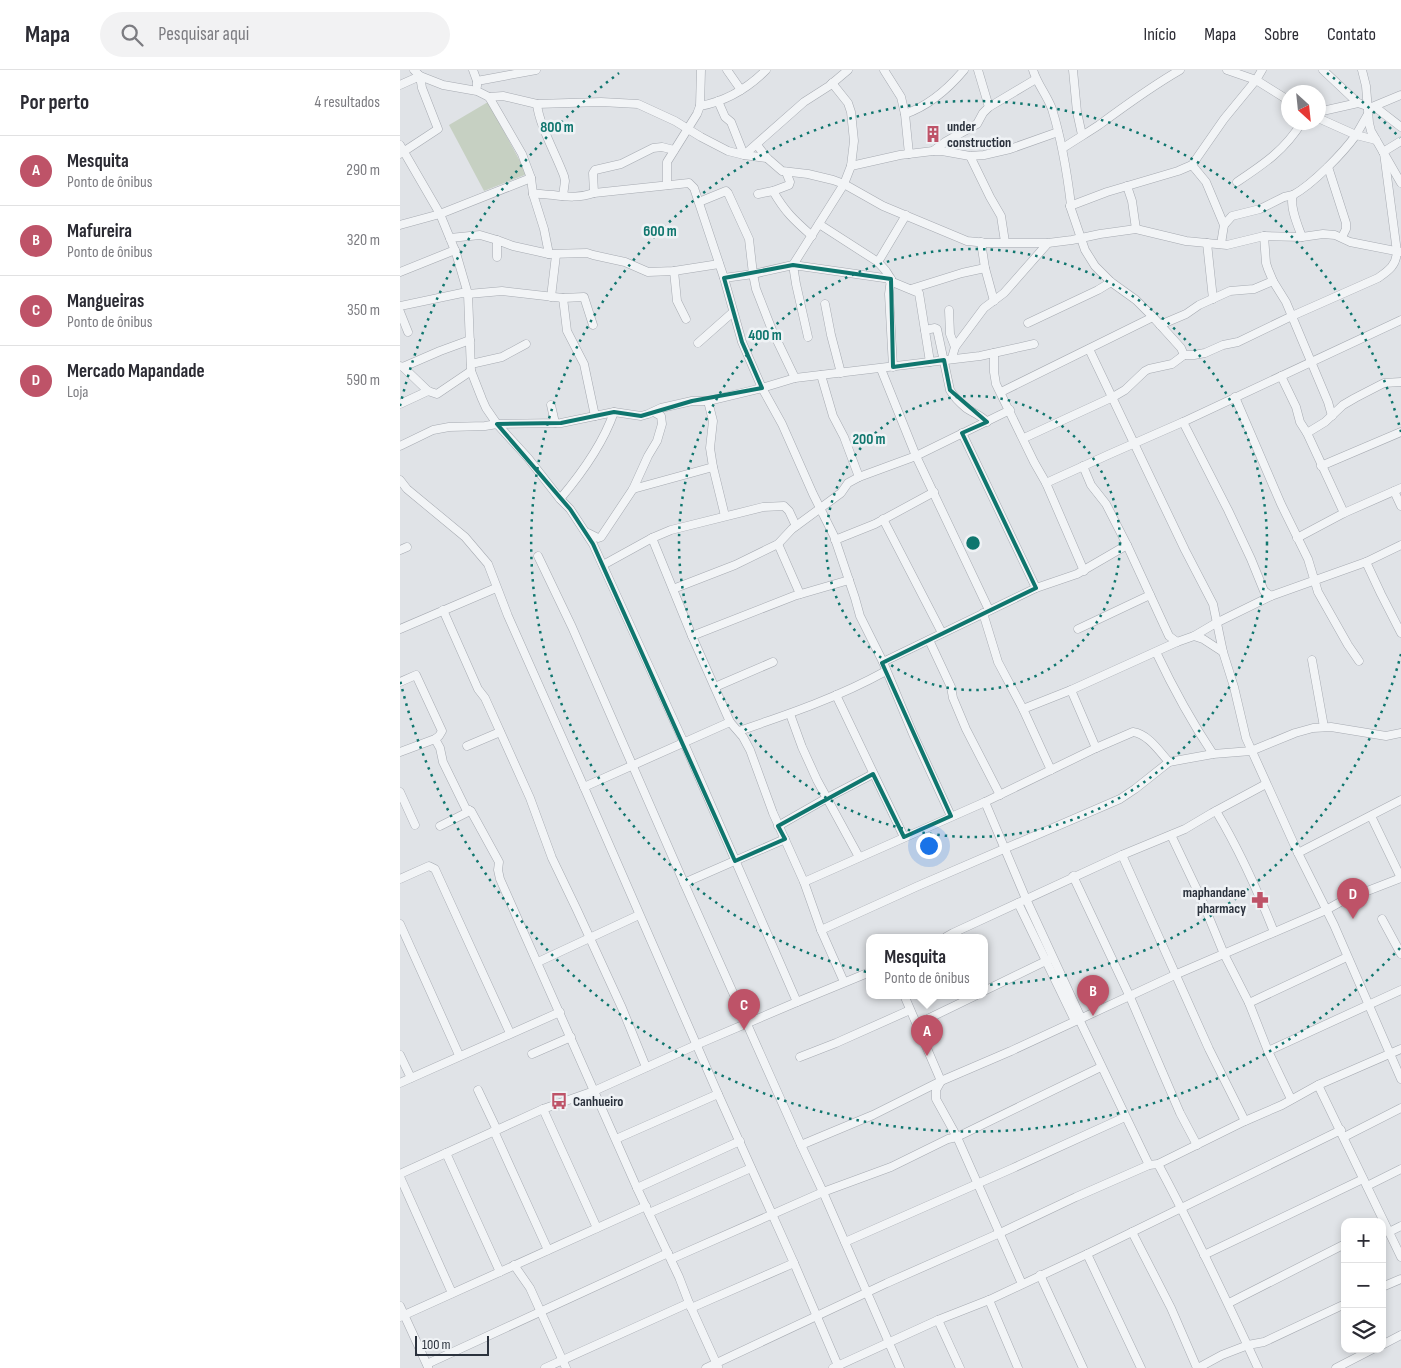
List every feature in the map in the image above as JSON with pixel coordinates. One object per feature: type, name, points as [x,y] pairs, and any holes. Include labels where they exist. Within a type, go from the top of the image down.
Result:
[{"type":"street","points":[[414,70],[420,76],[443,84],[477,91],[489,98],[522,154],[530,178],[533,194],[553,254],[551,298]]},
{"type":"street","points":[[474,70],[477,91]]},
{"type":"street","points":[[477,81],[536,70]]},
{"type":"street","points":[[667,185],[667,165],[700,106],[701,70]]},
{"type":"street","points":[[727,70],[741,90]]},
{"type":"street","points":[[700,106],[718,101],[741,90],[750,85],[766,70]]},
{"type":"street","points":[[833,70],[839,77]]},
{"type":"street","points":[[744,155],[804,102],[848,70]]},
{"type":"street","points":[[884,70],[901,97],[905,114],[909,154]]},
{"type":"street","points":[[905,114],[930,102],[964,70]]},
{"type":"street","points":[[978,70],[989,106]]},
{"type":"street","points":[[1033,70],[1048,99],[1063,148],[1070,191],[1070,206],[1085,250],[1092,261],[1111,282],[1136,300],[1153,317],[1181,348],[1184,355]]},
{"type":"street","points":[[1072,70],[1082,135]]},
{"type":"street","points":[[1063,148],[1157,83],[1180,70]]},
{"type":"street","points":[[1227,70],[1256,80],[1281,96]]},
{"type":"street","points":[[1070,206],[1108,192],[1178,171],[1192,164],[1262,70]]},
{"type":"street","points":[[1323,70],[1358,102],[1369,109],[1386,114],[1401,127]]},
{"type":"street","points":[[1362,70],[1366,86],[1371,131],[1401,183]]},
{"type":"street","points":[[400,85],[420,76]]},
{"type":"street","points":[[420,76],[422,88],[438,129],[401,150],[440,214],[455,250],[468,294],[471,367],[475,384],[486,408],[497,424],[528,458],[587,533],[684,743],[797,1002]]},
{"type":"street","points":[[933,151],[977,124],[989,106],[1036,79]]},
{"type":"street","points":[[808,337],[793,266],[844,184],[851,166],[854,141],[851,112],[848,103],[832,83]]},
{"type":"street","points":[[1224,225],[1232,216],[1260,209],[1284,197],[1293,195],[1311,183],[1356,135],[1369,109],[1401,95]]},
{"type":"street","points":[[489,98],[503,96],[536,104],[601,102],[638,104],[676,121],[728,151],[767,158]]},
{"type":"street","points":[[718,101],[725,117],[731,122],[744,155]]},
{"type":"street","points":[[1326,110],[1358,102]]},
{"type":"street","points":[[536,104],[564,176],[563,196]]},
{"type":"street","points":[[1326,122],[1356,135],[1376,140]]},
{"type":"street","points":[[1237,182],[1257,169],[1282,148],[1296,130]]},
{"type":"street","points":[[851,166],[933,151],[970,156],[984,155],[1010,149],[1058,132]]},
{"type":"street","points":[[1383,152],[1401,142]]},
{"type":"street","points":[[757,145],[778,169],[786,172],[808,174],[844,184],[883,206],[967,241],[1048,243],[1136,229],[1186,241],[1221,244],[1235,244],[1264,236],[1302,237],[1323,234],[1335,235],[1350,242],[1399,252]]},
{"type":"street","points":[[594,193],[593,174],[595,170],[621,164],[654,148],[662,147],[674,150]]},
{"type":"street","points":[[1024,438],[1113,397],[1125,390],[1145,371],[1172,364],[1184,355],[1205,353],[1238,342],[1378,278],[1390,269],[1399,252],[1383,152]]},
{"type":"street","points":[[970,156],[1001,216],[1005,242]]},
{"type":"street","points":[[1192,164],[1206,182],[1224,225],[1221,244]]},
{"type":"street","points":[[1328,167],[1346,223],[1346,229],[1342,237]]},
{"type":"street","points":[[758,194],[786,187],[790,184],[786,172]]},
{"type":"street","points":[[400,225],[440,214],[530,178]]},
{"type":"street","points":[[533,194],[582,197],[594,193],[689,183],[694,188],[724,278],[742,342],[835,540],[860,616],[883,662],[924,759],[951,816]]},
{"type":"street","points":[[1128,186],[1136,229]]},
{"type":"street","points":[[773,191],[782,207],[812,236]]},
{"type":"street","points":[[699,202],[727,192],[749,239],[756,289],[772,330],[795,378]]},
{"type":"street","points":[[1293,195],[1292,206],[1302,237]]},
{"type":"street","points":[[878,262],[906,215]]},
{"type":"street","points":[[819,224],[878,262],[886,271],[890,280],[893,367]]},
{"type":"street","points":[[450,238],[480,235],[513,246],[553,254],[587,253],[625,262],[648,272],[674,271],[719,264]]},
{"type":"street","points":[[1264,236],[1266,264],[1273,281],[1286,302],[1328,402],[1332,416]]},
{"type":"street","points":[[497,240],[497,257]]},
{"type":"street","points":[[981,242],[985,268],[994,301]]},
{"type":"street","points":[[987,422],[983,417],[966,408],[955,398],[950,390],[944,368],[955,347],[984,308],[1011,286],[1048,243]]},
{"type":"street","points":[[1207,243],[1213,299]]},
{"type":"street","points":[[400,272],[455,250]]},
{"type":"street","points":[[724,278],[793,266],[890,280],[917,292],[920,297],[930,362]]},
{"type":"street","points":[[911,289],[950,276],[985,268]]},
{"type":"street","points":[[674,271],[677,301],[686,319]]},
{"type":"street","points":[[1160,325],[1230,291],[1254,289],[1273,281]]},
{"type":"street","points":[[1028,322],[1098,290],[1111,282]]},
{"type":"street","points":[[400,306],[462,293],[502,292],[551,298],[584,297],[593,325]]},
{"type":"street","points":[[563,298],[567,331],[584,364],[595,416]]},
{"type":"street","points":[[825,304],[830,335],[841,373]]},
{"type":"street","points":[[950,310],[950,334],[955,347]]},
{"type":"street","points":[[698,344],[733,312]]},
{"type":"street","points":[[401,317],[408,332]]},
{"type":"street","points":[[1001,392],[1153,317]]},
{"type":"street","points":[[1046,484],[1401,320]]},
{"type":"street","points":[[925,330],[937,329],[948,359]]},
{"type":"street","points":[[470,340],[401,367],[428,391],[437,394],[471,367],[502,357],[526,344]]},
{"type":"street","points":[[400,446],[433,430],[449,427],[555,423],[614,412],[641,416],[661,408],[762,388],[795,378],[994,354],[1034,344]]},
{"type":"street","points":[[1090,348],[1102,378],[1213,604],[1223,652],[1251,751],[1326,910],[1401,1079]]},
{"type":"street","points":[[994,354],[996,384],[1046,484],[1084,571]]},
{"type":"street","points":[[881,368],[916,456],[934,492],[986,612],[998,662],[1023,709],[1051,770]]},
{"type":"street","points":[[821,375],[833,416],[844,437],[859,477]]},
{"type":"street","points":[[1281,376],[1296,407],[1300,422],[1307,433],[1344,513]]},
{"type":"street","points":[[1307,433],[1364,393],[1384,383],[1401,382]]},
{"type":"street","points":[[400,404],[428,391]]},
{"type":"street","points":[[1235,398],[1308,559],[1318,592],[1359,661]]},
{"type":"street","points":[[708,400],[712,421],[710,448],[725,516]]},
{"type":"street","points":[[551,405],[555,423]]},
{"type":"street","points":[[673,589],[734,565],[778,544],[796,526],[841,493],[848,483],[859,477],[916,456],[1010,410]]},
{"type":"street","points":[[560,499],[592,458],[610,425],[614,412]]},
{"type":"street","points":[[587,533],[598,538],[601,537],[633,489],[657,441],[662,424],[661,416],[654,412]]},
{"type":"street","points":[[1183,422],[1268,594]]},
{"type":"street","points":[[1321,466],[1401,432]]},
{"type":"street","points":[[962,433],[1036,588]]},
{"type":"street","points":[[1083,466],[1091,485],[1106,504],[1127,545],[1169,636],[1177,642]]},
{"type":"street","points":[[633,489],[713,467]]},
{"type":"street","points":[[400,480],[407,489],[474,546],[488,564],[508,616],[696,1045],[773,1214],[837,1367],[938,1320],[989,1300],[1342,1133],[1401,1108]]},
{"type":"street","points":[[1297,538],[1344,513],[1397,490],[1401,506]]},
{"type":"street","points":[[835,540],[883,519],[934,492]]},
{"type":"street","points":[[603,565],[652,538],[671,530],[763,507],[784,506],[789,511],[796,526]]},
{"type":"street","points":[[883,519],[942,633]]},
{"type":"street","points":[[652,538],[730,722],[739,731],[750,750],[778,826],[804,882],[821,930],[844,982]]},
{"type":"street","points":[[778,544],[800,594]]},
{"type":"street","points":[[883,662],[1036,588],[1084,571],[1127,545]]},
{"type":"street","points":[[1023,709],[1194,636],[1216,623],[1263,601],[1268,594],[1302,586],[1366,562],[1401,545]]},
{"type":"street","points":[[538,556],[572,627],[900,1368]]},
{"type":"street","points":[[1366,562],[1401,633]]},
{"type":"street","points":[[1302,586],[1312,572]]},
{"type":"street","points":[[692,636],[800,594],[848,580]]},
{"type":"street","points":[[400,629],[496,588]]},
{"type":"street","points":[[1078,629],[1150,595]]},
{"type":"street","points":[[443,610],[530,798],[552,858],[622,1008],[646,1067]]},
{"type":"street","points":[[1165,648],[1169,636]]},
{"type":"street","points":[[1194,636],[1203,639],[1223,652]]},
{"type":"street","points":[[929,640],[951,687],[953,698],[966,729],[1000,795]]},
{"type":"street","points":[[1156,652],[1180,702],[1213,754]]},
{"type":"street","points":[[1312,660],[1324,727]]},
{"type":"street","points":[[715,687],[773,662]]},
{"type":"street","points":[[739,731],[790,714],[868,681],[886,671]]},
{"type":"street","points":[[400,682],[416,675],[441,728],[441,734],[435,739],[400,752]]},
{"type":"street","points":[[1071,690],[1096,748]]},
{"type":"street","points":[[836,695],[904,837]]},
{"type":"street","points":[[790,714],[817,780],[859,857]]},
{"type":"street","points":[[584,787],[730,722]]},
{"type":"street","points":[[821,930],[1120,799],[1169,762],[1213,754],[1251,751],[1296,732],[1331,726],[1386,736],[1401,733]]},
{"type":"street","points":[[467,746],[500,732]]},
{"type":"street","points":[[804,882],[985,802],[1129,734],[1136,732],[1143,735],[1169,762]]},
{"type":"street","points":[[435,739],[438,742],[443,762],[466,809],[471,811],[499,862],[500,879],[637,1188],[670,1256],[717,1366]]},
{"type":"street","points":[[778,826],[873,774]]},
{"type":"street","points":[[951,934],[1073,876],[1186,829],[1266,784]]},
{"type":"street","points":[[400,792],[415,825]]},
{"type":"street","points":[[1298,853],[1401,800]]},
{"type":"street","points":[[985,802],[1050,960],[1149,1165]]},
{"type":"street","points":[[440,826],[469,810]]},
{"type":"street","points":[[1216,811],[1248,869],[1274,932]]},
{"type":"street","points":[[801,1145],[872,1115],[941,1081],[1012,1051],[1177,974],[1326,910],[1344,900],[1401,878],[1371,816]]},
{"type":"street","points":[[1171,835],[1224,954],[1249,1004],[1268,1052],[1292,1099]]},
{"type":"street","points":[[684,883],[785,839]]},
{"type":"street","points":[[1122,855],[1209,1049],[1245,1121]]},
{"type":"street","points":[[400,879],[429,866],[435,869],[510,1033]]},
{"type":"street","points":[[1073,876],[1130,997],[1173,1098],[1197,1145]]},
{"type":"street","points":[[1018,903],[1050,960]]},
{"type":"street","points":[[538,962],[639,915]]},
{"type":"street","points":[[1382,919],[1401,954]]},
{"type":"street","points":[[400,924],[459,1055]]},
{"type":"street","points":[[400,946],[408,942]]},
{"type":"street","points":[[1249,1004],[1347,957]]},
{"type":"street","points":[[988,989],[1050,960]]},
{"type":"street","points":[[452,1294],[400,1175],[543,1109],[594,1091],[696,1045],[866,974]]},
{"type":"street","points":[[1268,1052],[1401,990]]},
{"type":"street","points":[[906,999],[941,1081]]},
{"type":"street","points":[[917,1024],[969,999]]},
{"type":"street","points":[[800,1057],[910,1010]]},
{"type":"street","points":[[400,1083],[459,1055],[560,1012]]},
{"type":"street","points":[[532,1054],[571,1037]]},
{"type":"street","points":[[706,1368],[717,1366],[817,1316],[1000,1234],[1076,1197],[1149,1165],[1158,1164],[1282,1105],[1318,1085],[1401,1049]]},
{"type":"street","points":[[400,1055],[411,1078]]},
{"type":"street","points":[[400,1306],[402,1316],[428,1366],[541,1312],[670,1256],[823,1192],[891,1166],[1101,1067]]},
{"type":"street","points":[[941,1081],[936,1090],[936,1099],[956,1137],[1022,1284]]},
{"type":"street","points":[[1318,1085],[1381,1218]]},
{"type":"street","points":[[478,1090],[548,1250]]},
{"type":"street","points":[[616,1139],[718,1094]]},
{"type":"street","points":[[543,1109],[597,1228]]},
{"type":"street","points":[[845,1242],[1125,1117]]},
{"type":"street","points":[[637,1188],[740,1141]]},
{"type":"street","points":[[446,1153],[500,1272]]},
{"type":"street","points":[[1158,1164],[1182,1208],[1258,1368]]},
{"type":"street","points":[[402,1316],[597,1228],[751,1168]]},
{"type":"street","points":[[1204,1255],[1365,1182],[1401,1169]]},
{"type":"street","points":[[1389,1232],[1401,1226]]},
{"type":"street","points":[[1386,1227],[1401,1257]]},
{"type":"street","points":[[1132,1232],[1171,1308],[1198,1368],[1222,1355],[1248,1345],[1264,1342],[1341,1306]]},
{"type":"street","points":[[1228,1303],[1341,1246]]},
{"type":"street","points":[[1087,1254],[1141,1368]]},
{"type":"street","points":[[545,1368],[794,1263]]},
{"type":"street","points":[[514,1265],[530,1288],[566,1368]]},
{"type":"street","points":[[1040,1275],[1083,1368]]},
{"type":"street","points":[[1386,1285],[1401,1279]]},
{"type":"street","points":[[989,1300],[1018,1368]]},
{"type":"street","points":[[938,1320],[960,1368]]},
{"type":"street","points":[[1386,1343],[1401,1335]]},
{"type":"street","points":[[1336,1368],[1365,1353]]},
{"type":"highlighted area","points":[[793,265],[891,279],[893,367],[944,360],[950,390],[987,422],[962,433],[1036,588],[882,663],[951,816],[904,837],[873,774],[778,826],[785,839],[735,861],[593,544],[570,509],[497,424],[561,423],[614,412],[641,416],[692,401],[762,388],[742,342],[724,278]]},
{"type":"green space","points":[[488,102],[527,174],[484,191],[449,125]]},
{"type":"place","name":"under construction","points":[[933,134]]},
{"type":"place","name":"maphandane pharmacy","points":[[1260,900]]},
{"type":"place","name":"Mercado Mapandade","points":[[1353,919]]},
{"type":"place","name":"Mafureira","points":[[1093,1016]]},
{"type":"place","name":"Mangueiras","points":[[744,1030]]},
{"type":"place","name":"Mesquita","points":[[927,1056]]},
{"type":"place","name":"Canhueiro","points":[[559,1101]]}]
